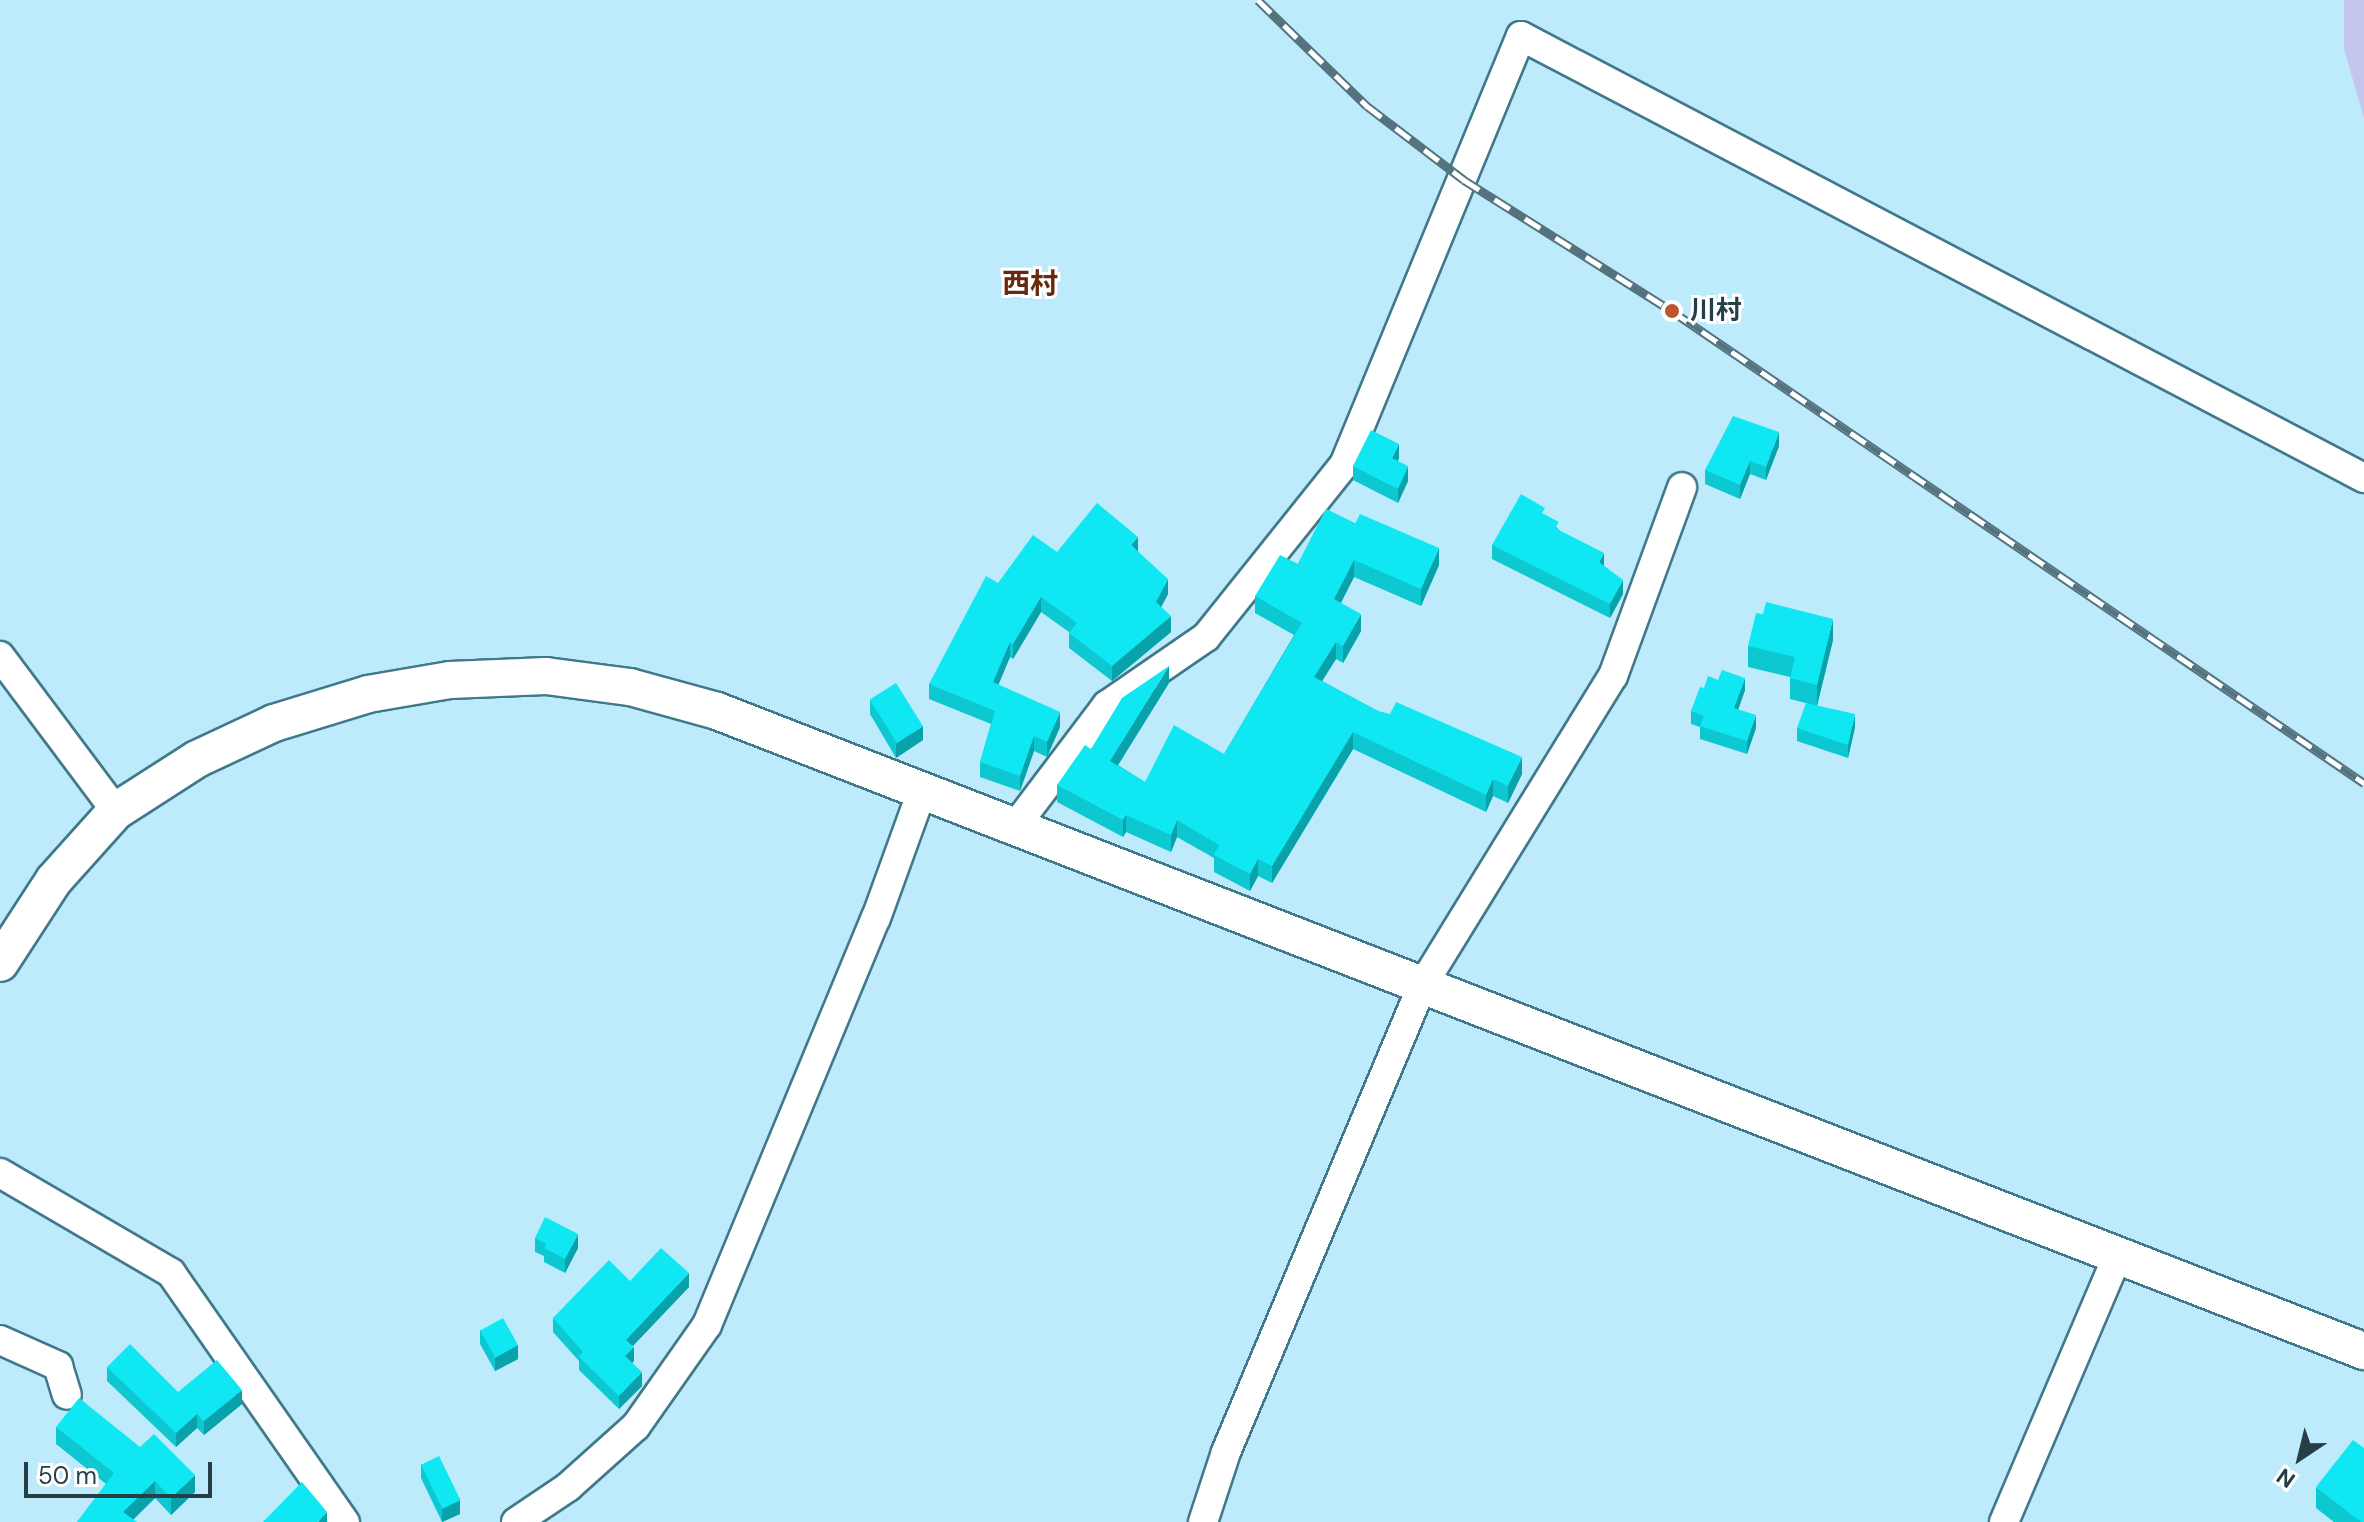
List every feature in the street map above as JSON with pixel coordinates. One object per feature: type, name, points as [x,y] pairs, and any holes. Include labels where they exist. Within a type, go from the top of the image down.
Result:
[{"type":"street","points":[[1014,828],[1107,705],[1206,637],[1344,465],[1521,36],[2364,478]]},
{"type":"street","points":[[1203,1522],[1226,1452],[1422,986],[1613,676],[1682,487]]},
{"type":"street","points":[[0,656],[116,811]]},
{"type":"street","points":[[0,963],[54,880],[116,811],[197,759],[274,723],[368,694],[422,685],[546,676],[630,687],[717,711],[921,794],[2364,1351]]},
{"type":"street","points":[[516,1522],[568,1487],[636,1426],[707,1325],[876,918],[921,794]]},
{"type":"street","points":[[0,1173],[171,1273],[345,1522]]},
{"type":"street","points":[[2004,1522],[2118,1255]]},
{"type":"street","points":[[0,1340],[58,1366],[67,1395]]},
{"type":"water","points":[[2344,0],[2364,0],[2364,118],[2344,49]]},
{"type":"building","points":[[1733,416],[1779,432],[1766,467],[1750,461],[1740,485],[1705,470]]},
{"type":"building","points":[[1371,430],[1399,444],[1392,458],[1408,466],[1398,489],[1353,466]]},
{"type":"building","points":[[1521,494],[1545,508],[1542,513],[1559,522],[1555,528],[1604,553],[1599,562],[1623,580],[1610,604],[1492,545]]},
{"type":"building","points":[[1097,503],[1138,537],[1131,545],[1168,579],[1156,602],[1171,616],[1112,666],[1069,633],[1077,623],[1041,597],[1013,644],[1010,642],[993,682],[1060,712],[1047,742],[1034,736],[1020,776],[980,762],[995,711],[929,684],[986,576],[998,583],[1033,535],[1057,552]]},
{"type":"building","points":[[1326,509],[1355,524],[1360,514],[1439,548],[1421,589],[1354,560],[1334,599],[1361,614],[1343,646],[1336,642],[1314,677],[1378,711],[1390,714],[1396,702],[1522,757],[1508,786],[1493,779],[1486,795],[1353,732],[1272,866],[1258,859],[1250,874],[1214,855],[1219,845],[1177,820],[1171,835],[1126,815],[1123,820],[1057,785],[1085,745],[1091,749],[1122,698],[1169,666],[1110,761],[1145,782],[1174,725],[1224,754],[1302,623],[1255,596],[1280,555],[1298,564]]},
{"type":"building","points":[[1766,602],[1833,619],[1817,685],[1790,678],[1795,657],[1748,646],[1756,613],[1763,614]]},
{"type":"building","points":[[1722,670],[1745,678],[1734,708],[1756,715],[1747,741],[1700,726],[1704,716],[1691,711],[1708,676],[1718,680]]},
{"type":"building","points":[[896,683],[923,726],[897,743],[870,699]]},
{"type":"building","points":[[1806,703],[1855,714],[1848,745],[1797,728]]},
{"type":"building","points":[[545,1217],[578,1234],[565,1259],[544,1248],[546,1244],[535,1238]]},
{"type":"building","points":[[661,1248],[689,1273],[626,1340],[634,1347],[625,1356],[642,1372],[619,1396],[579,1357],[583,1352],[553,1318],[609,1260],[630,1281]]},
{"type":"building","points":[[503,1318],[518,1345],[495,1358],[480,1331]]},
{"type":"building","points":[[130,1344],[178,1392],[217,1360],[242,1390],[204,1421],[197,1414],[176,1433],[107,1367]]},
{"type":"building","points":[[79,1398],[140,1447],[154,1434],[195,1475],[171,1498],[155,1481],[123,1512],[137,1522],[77,1522],[114,1473],[56,1427]]},
{"type":"building","points":[[2353,1440],[2364,1448],[2364,1522],[2316,1487]]},
{"type":"building","points":[[439,1456],[460,1500],[443,1509],[421,1465]]},
{"type":"building","points":[[302,1482],[327,1512],[318,1522],[263,1522]]},
{"type":"railway","points":[[1258,0],[1367,106],[1464,180],[1672,311],[2364,783]]},
{"type":"place","name":"川村","points":[[1672,311]]},
{"type":"district","name":"西村","points":[[1030,284]]}]
